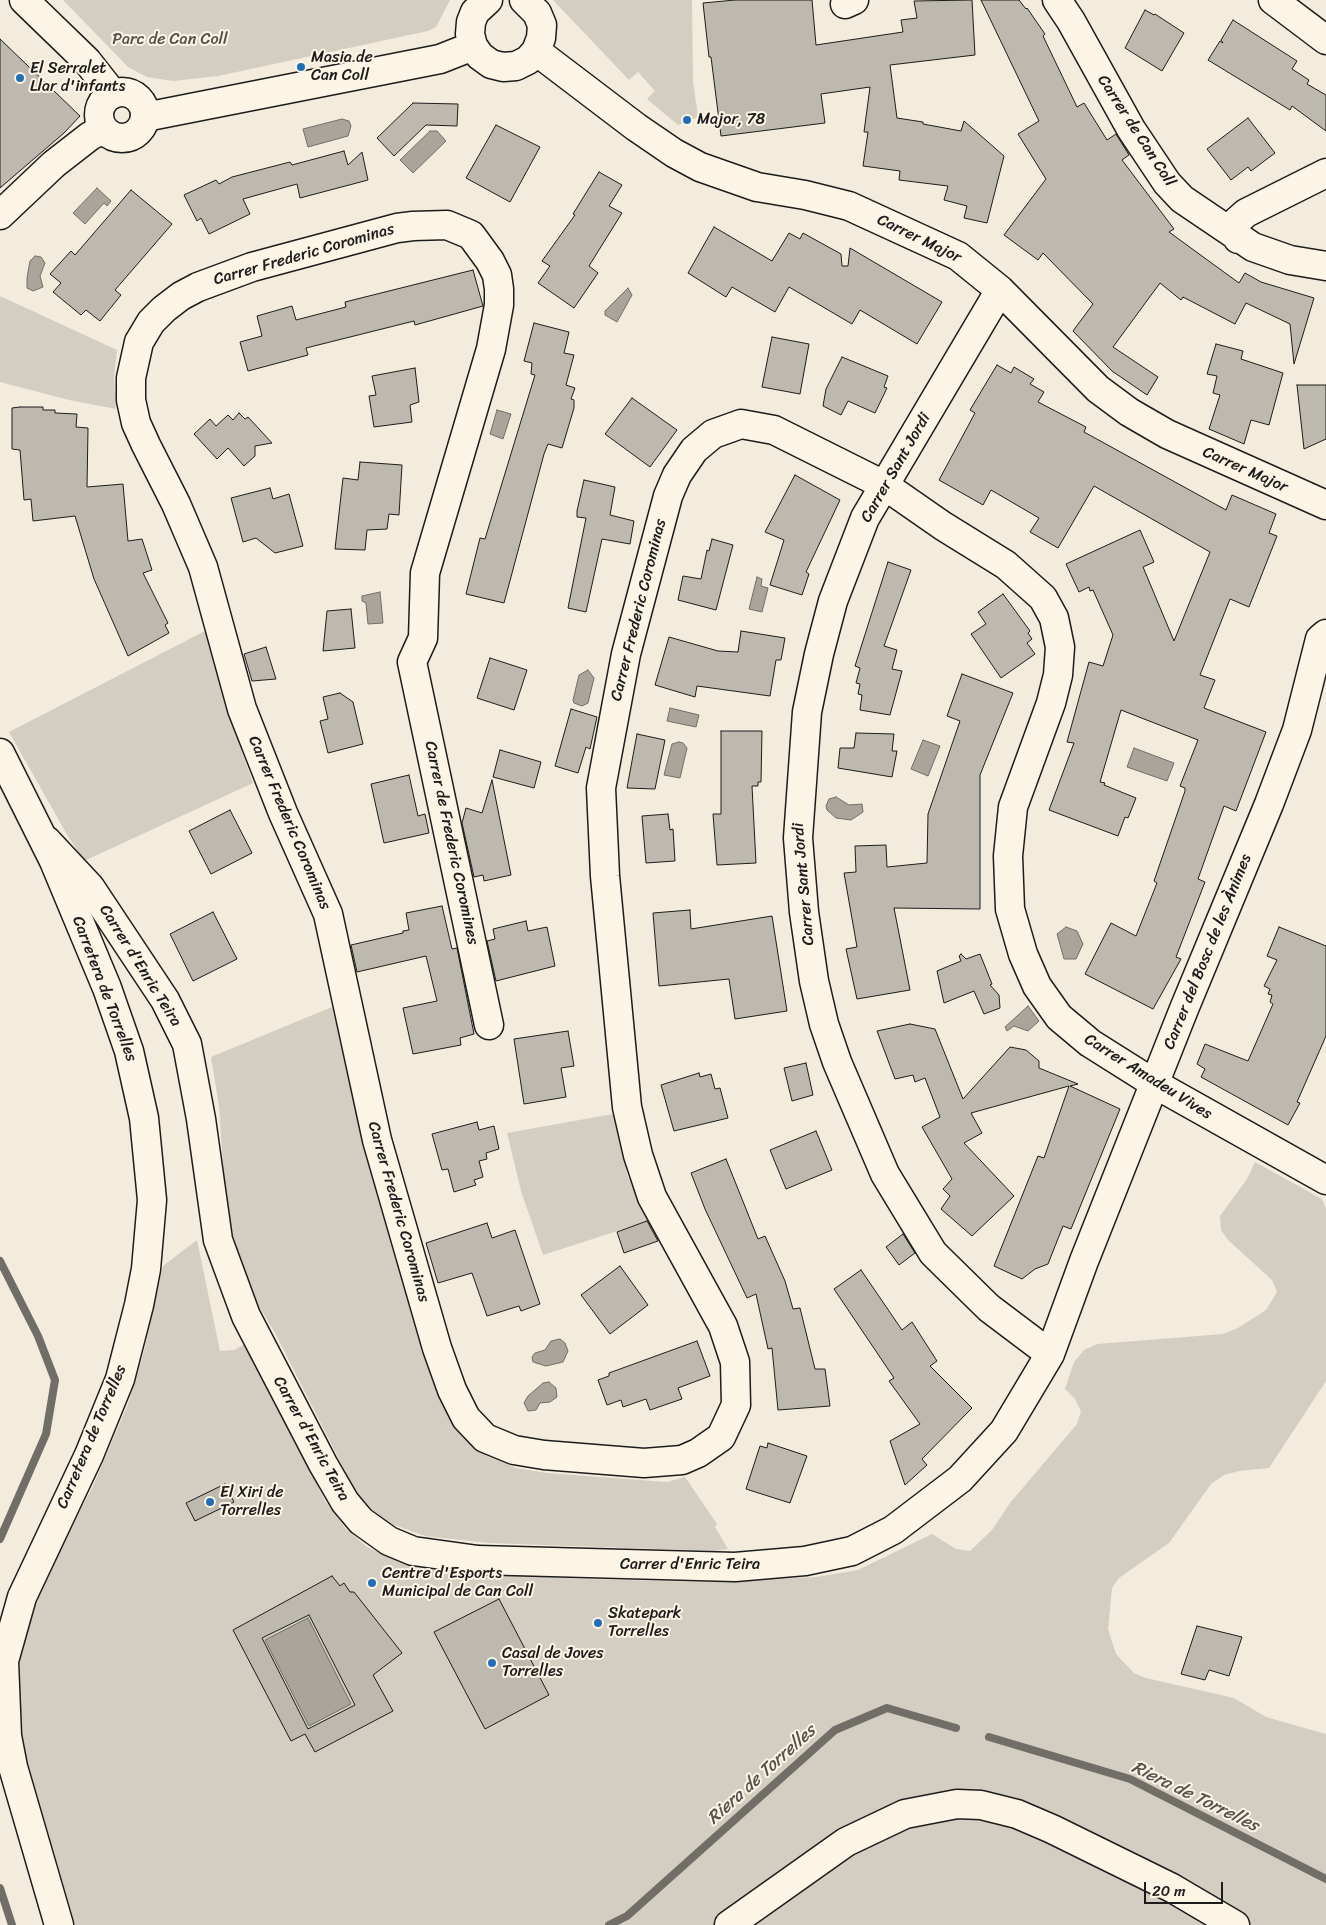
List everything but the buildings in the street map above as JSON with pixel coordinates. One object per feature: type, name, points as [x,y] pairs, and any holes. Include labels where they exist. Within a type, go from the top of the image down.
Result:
[{"type":"street","points":[[24,0],[87,61],[113,94]]},
{"type":"street","points":[[488,0],[475,12],[470,22],[470,34],[473,46],[485,60],[503,67],[516,66],[528,60],[536,51],[541,38],[542,26],[537,13],[524,0]]},
{"type":"street","name":"Carrer de Can Coll","points":[[1057,0],[1071,21],[1132,129],[1167,183],[1182,199],[1238,239],[1275,256],[1326,266]]},
{"type":"street","points":[[1273,0],[1326,40]]},
{"type":"street","points":[[145,117],[440,58],[473,46]]},
{"type":"street","name":"Carrer Major","points":[[536,51],[636,127],[674,153],[700,167],[729,179],[757,187],[849,206],[958,256],[1000,290],[1077,369],[1129,412],[1167,434],[1326,505]]},
{"type":"street","points":[[113,94],[128,94],[141,102],[145,117],[139,131],[132,136],[117,137],[104,129],[101,123],[100,109],[107,98],[113,94]]},
{"type":"street","points":[[0,215],[54,164],[90,136],[104,129]]},
{"type":"street","points":[[1238,239],[1237,221],[1246,214],[1326,173]]},
{"type":"street","name":"Carrer Frederic Corominas","points":[[412,662],[423,638],[425,573],[491,348],[499,305],[497,275],[490,261],[471,235],[447,224],[397,228],[252,267],[198,287],[164,308],[151,322],[139,342],[131,378],[131,400],[136,423],[176,504],[203,567],[242,709],[273,789],[328,914],[377,1140],[437,1348],[452,1390],[466,1418],[485,1438],[514,1450],[544,1455],[644,1463],[682,1460],[698,1453],[721,1437],[736,1405],[735,1362],[724,1326],[652,1197],[638,1156],[627,1107],[619,1040],[601,823],[601,788],[626,654],[668,496],[677,475],[694,450],[713,434],[741,424],[774,430],[884,485]]},
{"type":"street","name":"Carrer Sant Jordi","points":[[1000,290],[865,518],[833,601],[819,654],[808,712],[798,838],[804,912],[814,981],[834,1055],[860,1121],[885,1174],[933,1253],[989,1308],[1050,1354]]},
{"type":"street","name":"Carrer Amadeu Vives","points":[[884,485],[943,526],[1006,565],[1043,598],[1054,618],[1060,647],[1058,675],[1051,703],[1012,807],[1008,856],[1010,909],[1023,954],[1037,986],[1060,1017],[1090,1043],[1155,1084],[1326,1180]]},
{"type":"street","name":"Carrer del Bosc de les Ànimes","points":[[1050,1354],[1084,1261],[1283,769],[1297,730],[1320,639],[1326,634]]},
{"type":"street","name":"Carrer de Frederic Coromines","points":[[412,662],[489,1024]]},
{"type":"street","name":"Carretera de Torrelles","points":[[0,753],[42,836],[107,988],[129,1051],[144,1118],[152,1200],[146,1269],[140,1305],[120,1379],[89,1455],[22,1597],[12,1624],[4,1661],[7,1736],[13,1767],[59,1925]]},
{"type":"street","name":"Carrer d'Enric Teira","points":[[42,836],[90,887],[165,1000],[187,1044],[201,1119],[218,1240],[246,1316],[345,1502],[361,1521],[389,1542],[413,1551],[478,1560],[707,1567],[744,1567],[805,1561],[852,1551],[893,1530],[960,1479],[1004,1431],[1050,1354]]},
{"type":"street","points":[[729,1925],[846,1842],[904,1814],[957,1804],[980,1804],[1017,1814],[1052,1829],[1172,1888],[1235,1925]]},
{"type":"green space","name":"Parc de Can Coll","points":[[63,0],[450,0],[436,27],[428,31],[218,76],[173,81],[147,77],[128,67]]},
{"type":"green space","points":[[553,0],[692,0],[693,81],[698,117],[678,125],[647,99],[655,91],[638,72],[629,80]]},
{"type":"green space","points":[[0,296],[117,350],[114,378],[116,409],[69,400],[0,382]]},
{"type":"green space","points":[[205,631],[239,744],[253,783],[84,861],[9,732]]},
{"type":"green space","points":[[332,1007],[361,1135],[416,1326],[438,1394],[457,1428],[469,1443],[487,1456],[516,1468],[547,1473],[667,1482],[685,1477],[717,1524],[715,1527],[728,1549],[714,1551],[488,1543],[425,1536],[389,1523],[359,1495],[349,1479],[275,1333],[248,1288],[239,1266],[225,1194],[219,1106],[211,1057]]},
{"type":"green space","points":[[613,1114],[627,1175],[648,1221],[543,1255],[521,1191],[507,1133]]},
{"type":"green space","points":[[1255,1162],[1322,1199],[1326,1209],[1326,1381],[1269,1468],[1239,1471],[1224,1475],[1211,1484],[1169,1543],[1119,1578],[1112,1588],[1108,1629],[1116,1654],[1134,1673],[1146,1678],[1234,1698],[1266,1717],[1326,1734],[1326,1925],[75,1925],[24,1750],[19,1715],[17,1678],[21,1647],[28,1618],[42,1584],[93,1486],[128,1404],[143,1355],[163,1266],[197,1240],[220,1351],[234,1350],[247,1343],[325,1501],[346,1529],[366,1546],[409,1565],[456,1572],[585,1579],[701,1582],[816,1577],[858,1570],[932,1534],[956,1549],[970,1551],[992,1530],[1010,1503],[1077,1424],[1081,1411],[1075,1399],[1065,1389],[1074,1362],[1084,1350],[1097,1344],[1223,1334],[1238,1328],[1266,1310],[1277,1292],[1272,1280],[1228,1240],[1221,1230],[1220,1216],[1247,1179]]},
{"type":"shaded area","points":[[342,119],[349,121],[351,126],[348,136],[308,147],[303,129]]},
{"type":"shaded area","points":[[430,131],[437,131],[446,141],[413,173],[400,160]]},
{"type":"shaded area","points":[[97,188],[111,201],[107,206],[104,203],[85,224],[73,213]]},
{"type":"shaded area","points":[[35,256],[41,257],[45,263],[40,276],[43,287],[33,291],[27,288],[27,278],[30,261]]},
{"type":"shaded area","points":[[628,288],[632,295],[617,322],[605,315],[605,311]]},
{"type":"shaded area","points":[[497,410],[511,414],[503,439],[490,434]]},
{"type":"shaded area","points":[[757,577],[762,579],[761,586],[768,588],[762,612],[749,609]]},
{"type":"shaded area","points":[[380,592],[383,623],[368,624],[366,603],[362,601],[362,596]]},
{"type":"shaded area","points":[[588,670],[594,678],[588,703],[582,706],[574,703],[573,700],[579,675]]},
{"type":"shaded area","points":[[670,708],[699,715],[696,727],[667,721]]},
{"type":"shaded area","points":[[923,740],[940,746],[928,776],[911,769]]},
{"type":"shaded area","points":[[683,743],[687,748],[680,778],[664,775],[672,744]]},
{"type":"shaded area","points":[[1134,748],[1174,763],[1167,781],[1127,767]]},
{"type":"shaded area","points":[[836,797],[849,805],[862,804],[863,812],[851,820],[836,818],[827,810],[826,806],[829,799]]},
{"type":"shaded area","points":[[1066,927],[1077,931],[1083,944],[1076,959],[1064,959],[1057,934]]},
{"type":"shaded area","points":[[1028,1006],[1039,1021],[1028,1031],[1014,1026],[1007,1031],[1005,1027]]},
{"type":"shaded area","points":[[560,1339],[565,1343],[568,1351],[563,1362],[546,1366],[533,1362],[532,1357],[535,1353],[545,1350],[551,1341]]},
{"type":"shaded area","points":[[549,1382],[556,1388],[557,1397],[550,1402],[540,1403],[536,1410],[528,1411],[524,1403],[528,1396],[543,1383]]},
{"type":"shaded area","points":[[308,1618],[351,1704],[309,1726],[265,1640]]},
{"type":"waterway","name":"Riera de Torrelles","points":[[0,1261],[38,1336],[55,1380],[46,1434],[0,1539]]},
{"type":"waterway","name":"Riera de Torrelles","points":[[609,1925],[627,1916],[835,1730],[887,1708],[956,1728]]},
{"type":"waterway","name":"Riera de Torrelles","points":[[989,1737],[1130,1779],[1326,1879]]},
{"type":"waterway","name":"Riera de Torrelles","points":[[0,1888],[12,1925]]},
{"type":"place","name":"Masia de Can Coll","points":[[301,67]]},
{"type":"place","name":"El Serralet Llar d'infants","points":[[20,78]]},
{"type":"place","name":"Major, 78","points":[[687,120]]},
{"type":"place","name":"El Xiri de Torrelles","points":[[210,1502]]},
{"type":"place","name":"Centre d'Esports Municipal de Can Coll","points":[[372,1583]]},
{"type":"place","name":"Skatepark Torrelles","points":[[598,1623]]},
{"type":"place","name":"Casal de Joves Torrelles","points":[[492,1663]]}]
